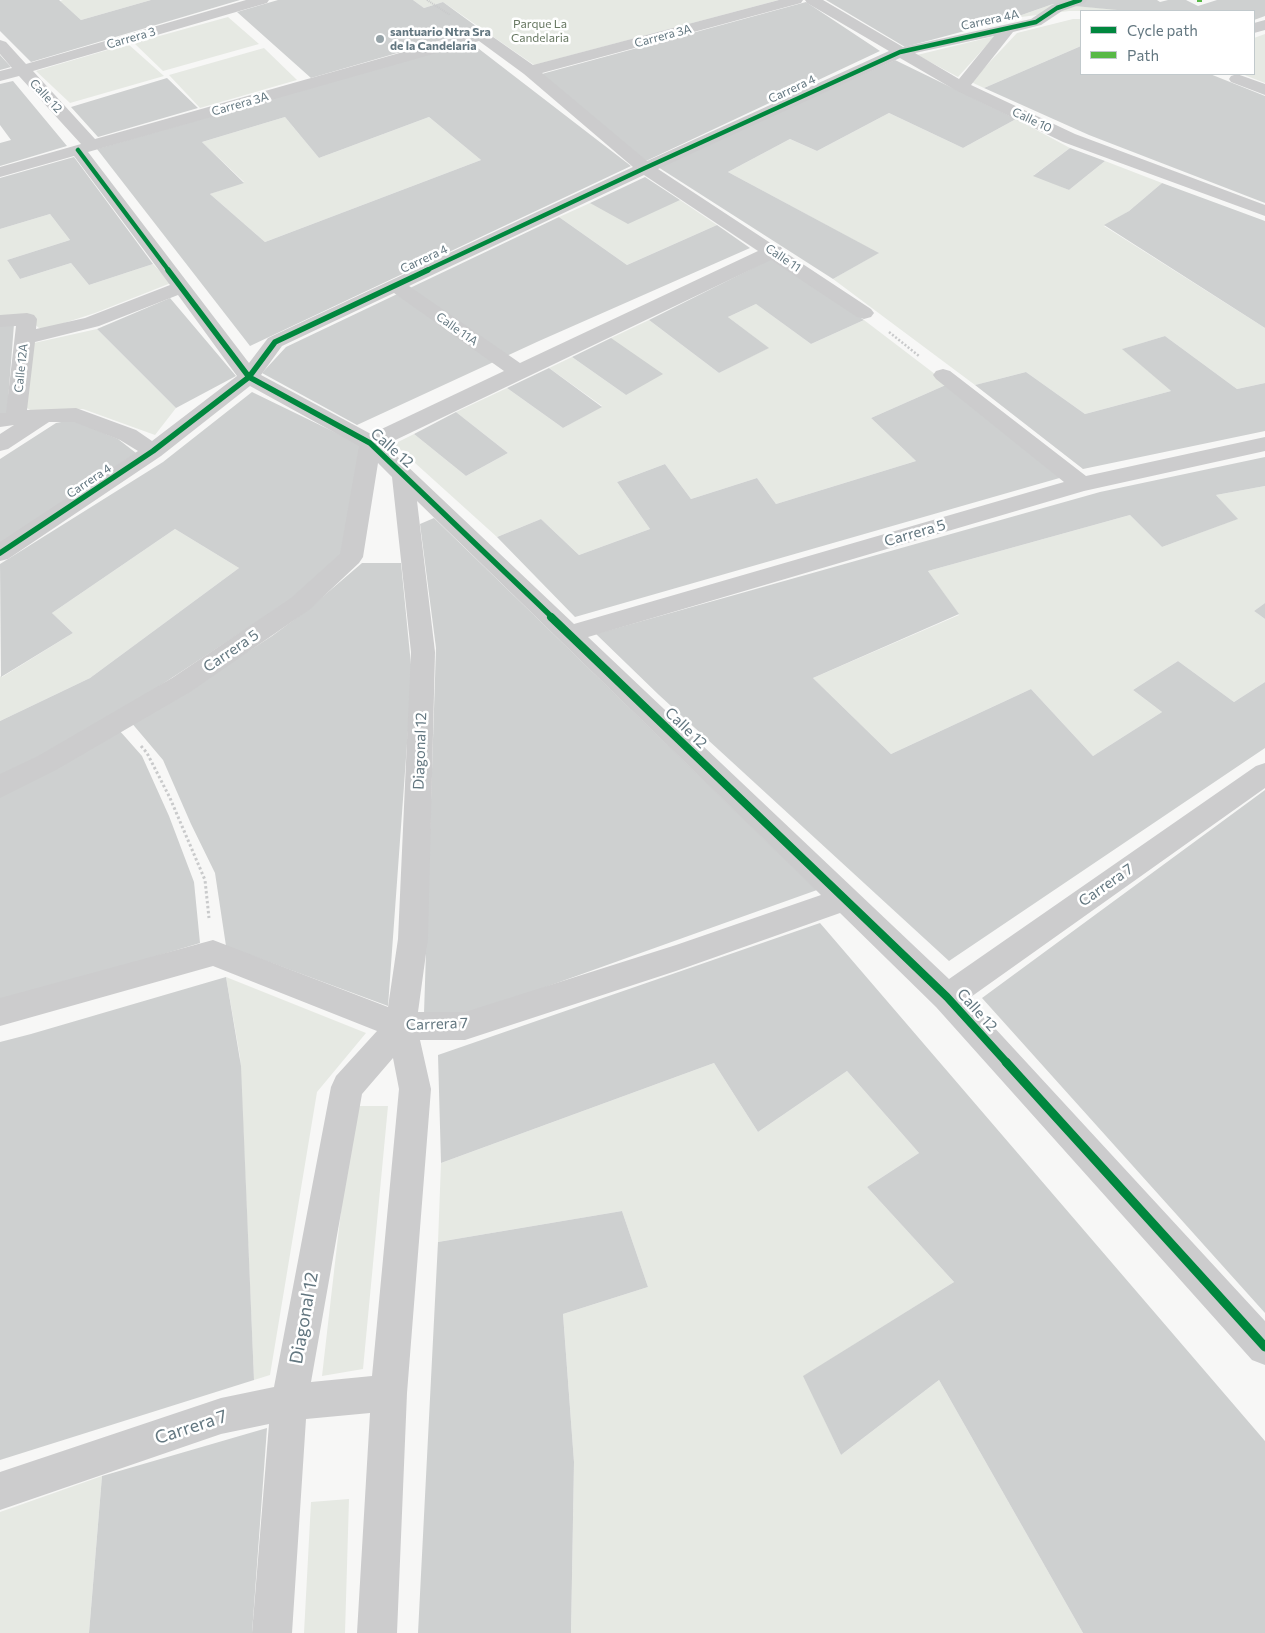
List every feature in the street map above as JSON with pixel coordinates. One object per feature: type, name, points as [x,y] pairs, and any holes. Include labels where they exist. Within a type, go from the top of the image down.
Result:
[{"type":"street","name":"Carrera 3","points":[[0,76],[262,0]]},
{"type":"street","name":"Carrera 3A","points":[[530,71],[796,0]]},
{"type":"street","name":"Calle 10","points":[[812,0],[961,86],[1069,138],[1265,211]]},
{"type":"street","name":"Carrera 4A","points":[[900,52],[1036,22],[1057,8],[1080,0]]},
{"type":"street","points":[[1057,8],[1080,12]]},
{"type":"street","name":"Carrera 4A","points":[[961,86],[1009,27]]},
{"type":"street","name":"Carrera 3A","points":[[0,172],[481,35]]},
{"type":"street","name":"Calle 11","points":[[481,35],[530,71],[645,168],[774,251],[864,313]]},
{"type":"street","name":"Calle 12","points":[[0,45],[85,148],[182,288],[249,377],[370,443],[947,997],[1265,1347]]},
{"type":"street","name":"Carrera 4","points":[[0,553],[153,451],[249,377],[275,342],[645,168],[900,52]]},
{"type":"street","points":[[1237,79],[1265,90]]},
{"type":"street","points":[[370,443],[774,251]]},
{"type":"street","name":"Calle 11A","points":[[395,285],[518,372]]},
{"type":"street","points":[[0,321],[26,328],[92,322],[182,288]]},
{"type":"street","name":"Calle 12A","points":[[8,419],[26,328]]},
{"type":"street","points":[[943,375],[1082,484]]},
{"type":"street","points":[[8,419],[47,415],[76,415],[128,435],[153,451]]},
{"type":"street","points":[[0,444],[47,415]]},
{"type":"street","name":"Carrera 5","points":[[0,787],[47,763],[181,685],[300,604],[351,556],[370,443]]},
{"type":"street","name":"Carrera 5","points":[[569,634],[1082,484],[1265,444]]},
{"type":"street","name":"Diagonal 12","points":[[377,1633],[388,1393],[415,1089],[401,1026],[413,938],[423,652],[403,476]]},
{"type":"street","name":"Carrera 7","points":[[947,997],[1265,774]]},
{"type":"street","name":"Carrera 7","points":[[213,953],[401,1026],[466,1026],[676,958],[846,899]]},
{"type":"street","points":[[0,1012],[213,953]]},
{"type":"street","name":"Diagonal 12","points":[[272,1633],[289,1402],[347,1087],[401,1026]]},
{"type":"street","name":"Carrera 7","points":[[0,1491],[221,1416],[289,1402],[388,1393]]},
{"type":"path","points":[[864,313],[943,375]]},
{"type":"path","points":[[120,720],[147,753],[170,798],[204,880],[213,953]]},
{"type":"green space","points":[[151,0],[81,20],[60,1]]},
{"type":"green space","name":"Parque La Candelaria","points":[[413,0],[779,0],[534,65],[443,2],[424,8]]},
{"type":"green space","points":[[1053,4],[1125,10],[1080,10],[1013,18]]},
{"type":"green space","points":[[228,17],[259,44],[163,71],[134,43]]},
{"type":"green space","points":[[1073,19],[1080,19],[1080,46],[984,88],[971,82],[1017,33]]},
{"type":"green space","points":[[1265,34],[1265,83],[1245,75],[1255,75],[1255,38]]},
{"type":"green space","points":[[995,36],[958,77],[917,55]]},
{"type":"green space","points":[[128,44],[164,76],[70,103],[36,71]]},
{"type":"green space","points":[[264,48],[297,80],[200,108],[169,75]]},
{"type":"green space","points":[[889,113],[963,148],[1016,119],[1070,148],[1034,175],[1069,190],[1105,161],[1162,183],[1129,211],[1104,226],[1265,328],[1265,383],[1237,389],[1165,336],[1123,349],[1171,391],[1085,414],[1026,372],[975,385],[833,279],[878,253],[728,172],[790,139],[817,151]]},
{"type":"green space","points":[[285,117],[319,158],[429,117],[481,160],[265,242],[210,194],[244,182],[202,142]]},
{"type":"green space","points":[[680,200],[717,225],[627,265],[559,217],[590,203]]},
{"type":"green space","points":[[50,214],[70,240],[7,260],[20,279],[71,263],[89,285],[153,264],[171,283],[95,313],[49,328],[39,328],[33,323],[0,317],[0,229]]},
{"type":"green space","points":[[756,304],[811,344],[864,320],[948,384],[871,418],[916,461],[776,504],[757,478],[691,499],[665,464],[617,482],[650,529],[579,555],[541,519],[497,537],[394,444],[414,434],[466,476],[508,453],[456,412],[507,388],[563,428],[602,406],[549,368],[572,357],[626,395],[611,338],[649,320],[719,373],[768,348],[728,317]]},
{"type":"green space","points":[[97,329],[176,408],[155,435],[83,409],[32,411],[25,407],[34,343]]},
{"type":"green space","points":[[1265,486],[1265,603],[1254,611],[1265,619],[1265,682],[1234,702],[1178,661],[1133,690],[1162,712],[1093,756],[1031,689],[891,754],[813,678],[959,615],[928,571],[1130,515],[1162,547],[1237,519],[1216,495]]},
{"type":"green space","points":[[175,529],[239,568],[90,678],[0,721],[0,676],[2,677],[73,633],[52,613]]},
{"type":"green space","points":[[226,977],[366,1033],[317,1092],[270,1375],[254,1380],[240,1057]]},
{"type":"green space","points":[[714,1063],[758,1132],[847,1071],[919,1153],[867,1187],[954,1282],[804,1376],[841,1455],[939,1380],[1083,1633],[571,1633],[574,1462],[563,1314],[648,1287],[622,1211],[438,1242],[441,1163]]},
{"type":"green space","points":[[353,1106],[388,1106],[363,1369],[322,1376]]},
{"type":"green space","points":[[102,1476],[89,1633],[0,1633],[0,1512]]},
{"type":"green space","points":[[349,1499],[345,1633],[304,1633],[311,1502]]},
{"type":"building","points":[[0,0],[59,0],[81,20],[151,0],[240,0],[31,62],[0,31]]},
{"type":"building","points":[[278,0],[413,0],[424,8],[443,2],[480,29],[311,78],[237,12]]},
{"type":"building","points":[[826,0],[1157,0],[1160,2],[1186,0],[1198,6],[1217,0],[1265,0],[1265,16],[1255,20],[1255,10],[1117,10],[1053,4],[1013,18],[905,47]]},
{"type":"building","points":[[806,2],[880,51],[646,161],[538,75]]},
{"type":"building","points":[[470,42],[631,166],[250,346],[97,149]],"holes":[[[285,117],[319,158],[429,117],[481,160],[265,242],[210,194],[244,183],[202,142]]]},
{"type":"building","points":[[1080,46],[1080,75],[1212,75],[1265,96],[1265,203],[1089,135],[984,88]]},
{"type":"building","points":[[0,55],[11,67],[0,70]]},
{"type":"building","points":[[895,60],[1016,119],[963,148],[889,113],[817,151],[790,139],[728,172],[879,253],[833,279],[658,167]]},
{"type":"building","points":[[167,78],[198,108],[98,137],[71,107]]},
{"type":"building","points":[[13,81],[67,146],[0,166],[0,143],[11,140],[0,125],[0,84]]},
{"type":"building","points":[[1070,148],[1105,161],[1069,190],[1033,176]]},
{"type":"building","points":[[74,157],[153,264],[89,285],[71,263],[20,279],[7,260],[70,240],[50,214],[0,229],[0,178]]},
{"type":"building","points":[[645,177],[680,200],[628,224],[590,203]]},
{"type":"building","points":[[1162,183],[1265,221],[1265,328],[1104,225],[1129,211]]},
{"type":"building","points":[[559,217],[627,265],[717,225],[750,248],[539,341],[357,425],[262,373],[286,347]]},
{"type":"building","points":[[771,259],[864,320],[811,344],[756,304],[728,317],[769,348],[719,373],[649,320]]},
{"type":"building","points":[[170,298],[236,376],[176,408],[97,329]]},
{"type":"building","points":[[14,324],[7,414],[0,415],[0,325]]},
{"type":"building","points":[[1165,336],[1237,389],[1265,383],[1265,431],[1083,469],[975,385],[1026,372],[1085,414],[1171,391],[1122,349]]},
{"type":"building","points":[[611,338],[663,374],[626,395],[572,357]]},
{"type":"building","points":[[549,368],[602,407],[563,428],[507,388]]},
{"type":"building","points":[[948,384],[1063,477],[575,617],[497,537],[541,519],[579,555],[650,529],[617,482],[665,464],[691,499],[757,478],[776,504],[916,461],[871,418]]},
{"type":"building","points":[[252,392],[361,445],[341,556],[290,600],[120,712],[0,778],[0,721],[90,678],[239,568],[175,529],[52,613],[73,633],[1,677],[0,564],[163,462]]},
{"type":"building","points":[[456,412],[508,453],[466,476],[414,434]]},
{"type":"building","points":[[72,420],[118,439],[136,453],[0,544],[0,459],[56,423]]},
{"type":"building","points":[[1265,457],[1265,486],[1216,495],[1238,519],[1162,547],[1130,515],[928,571],[959,614],[813,678],[891,754],[1031,689],[1093,756],[1162,712],[1133,690],[1178,661],[1234,702],[1265,682],[1265,748],[949,961],[659,695],[596,634],[1100,492]]},
{"type":"building","points":[[434,518],[817,890],[470,1014],[424,1013],[436,648],[420,524]]},
{"type":"building","points":[[362,563],[401,563],[412,675],[388,1006],[226,946],[215,873],[163,760],[130,721],[182,694],[272,636],[306,611]]},
{"type":"building","points":[[1265,603],[1265,619],[1254,611]]},
{"type":"building","points":[[119,730],[142,756],[169,816],[194,882],[200,943],[0,1003],[0,795]]},
{"type":"building","points":[[1265,790],[1265,1313],[982,998]]},
{"type":"building","points":[[820,923],[1265,1441],[1265,1633],[1083,1633],[939,1380],[841,1455],[803,1376],[954,1282],[867,1187],[919,1153],[847,1071],[758,1132],[714,1063],[441,1163],[438,1055]]},
{"type":"building","points":[[226,977],[241,1066],[254,1380],[0,1460],[0,1042]]},
{"type":"building","points":[[622,1211],[648,1287],[563,1314],[574,1462],[571,1633],[418,1633],[438,1242]]},
{"type":"building","points":[[267,1428],[252,1633],[89,1633],[102,1476]]},
{"type":"marked path","points":[[1197,0],[1202,0]]},
{"type":"cycle path","points":[[0,553],[153,451],[249,377],[275,342],[645,168],[900,52],[1036,22],[1057,8],[1080,0]]},
{"type":"cycle path","points":[[78,150],[249,377],[370,443],[947,997],[1265,1347]]},
{"type":"place","name":"santuario Ntra Sra de la Candelaria","points":[[380,39]]}]
